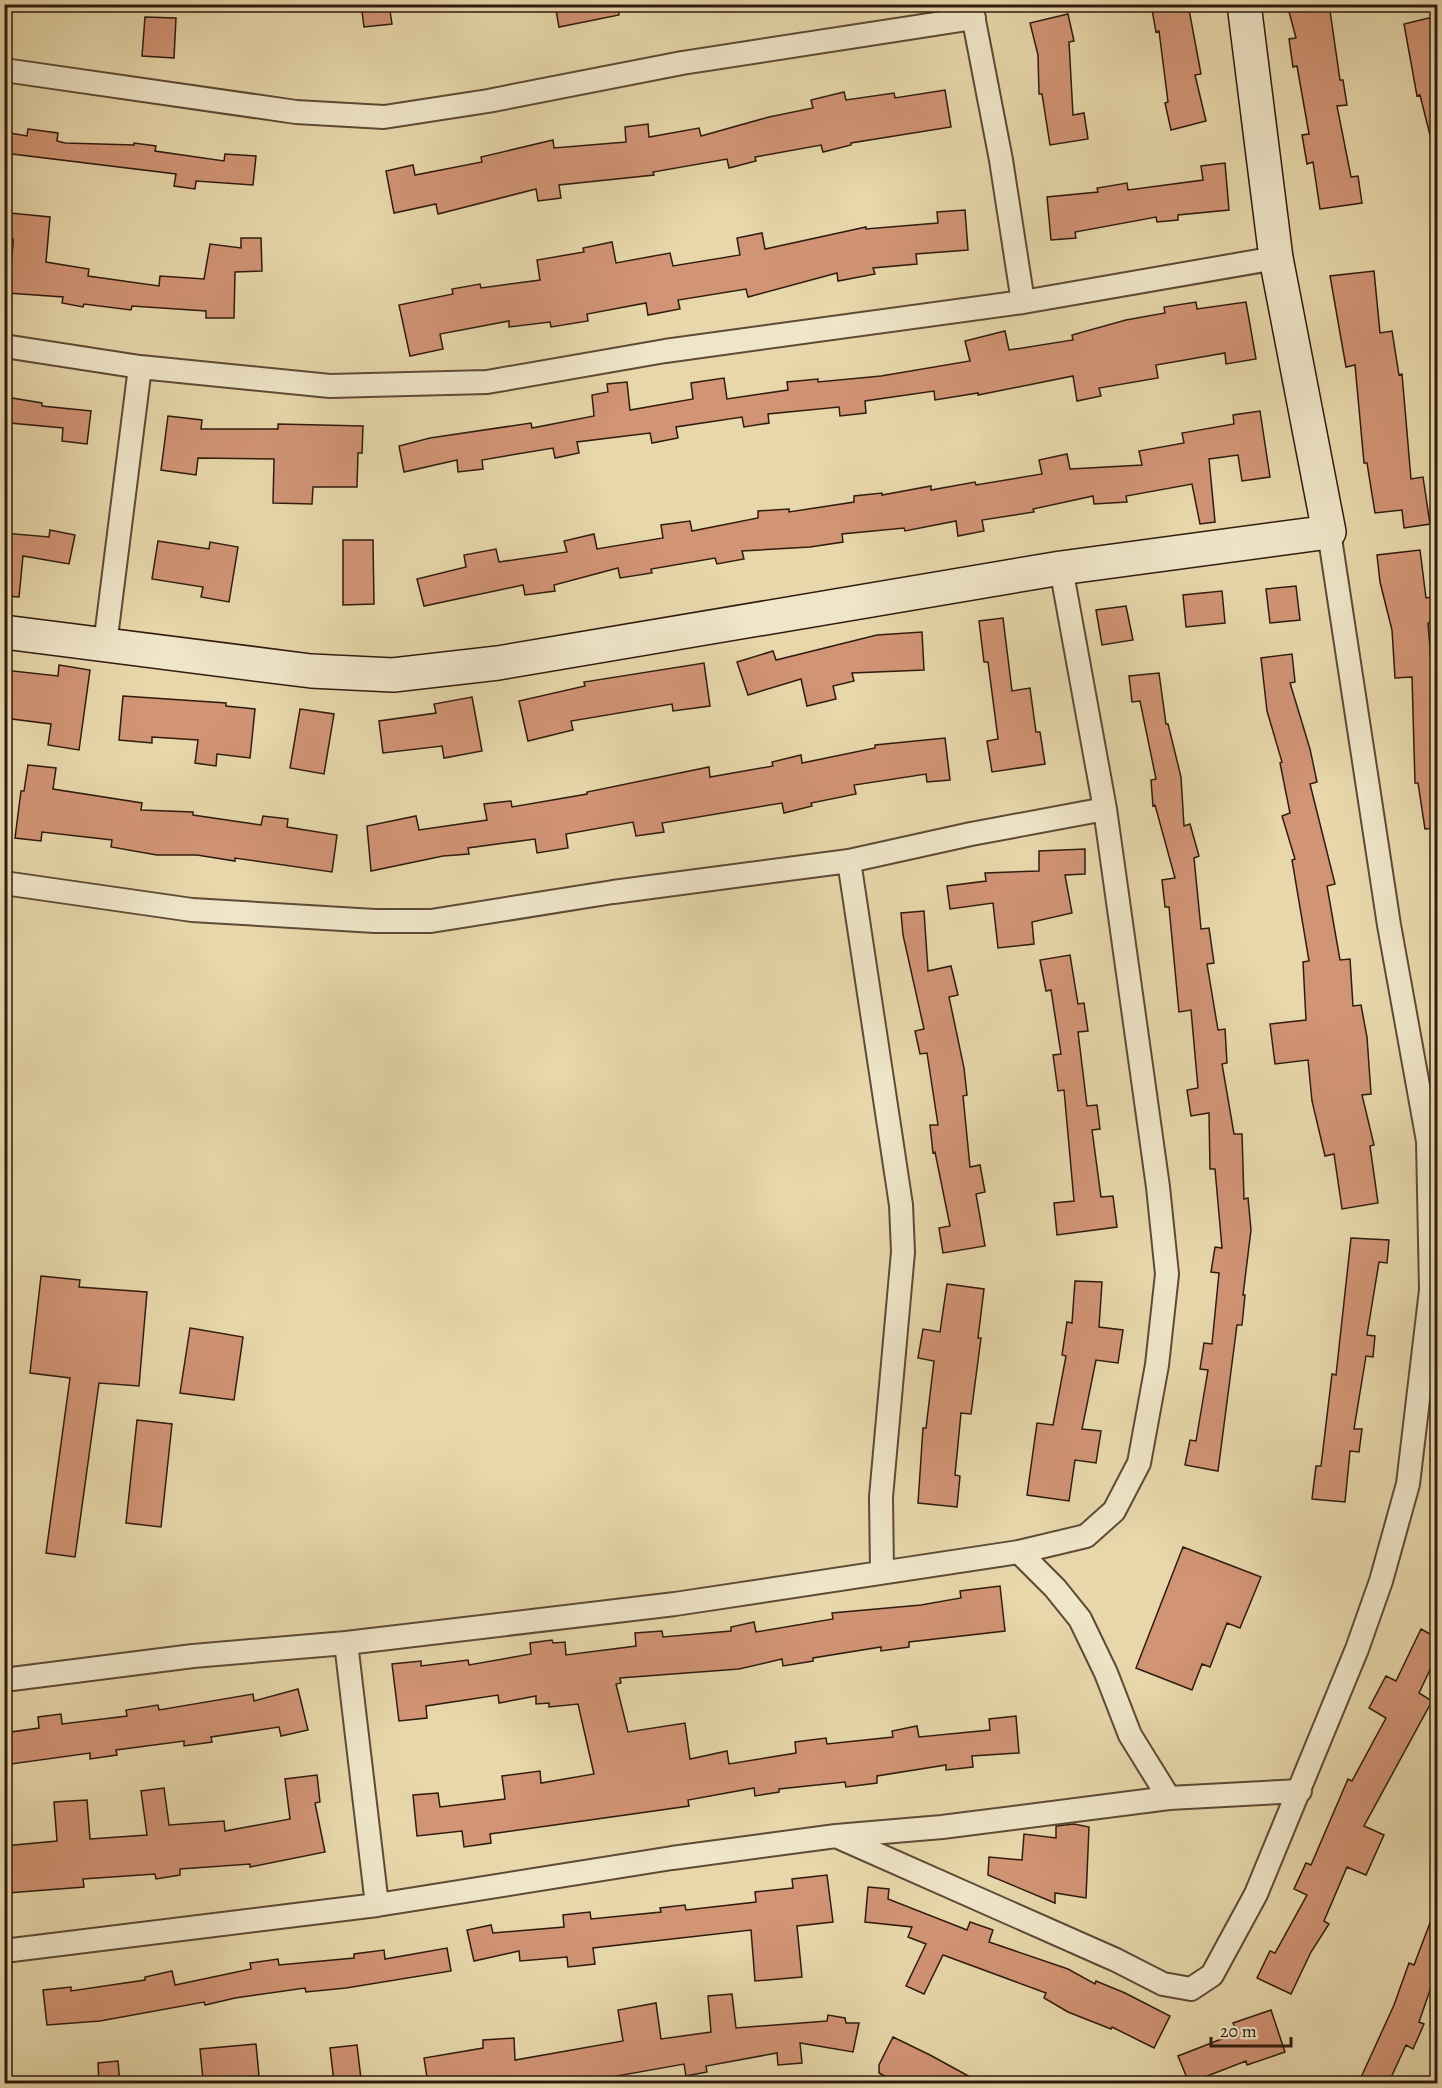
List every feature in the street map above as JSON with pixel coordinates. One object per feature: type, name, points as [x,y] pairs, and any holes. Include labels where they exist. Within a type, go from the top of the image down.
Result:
[{"type":"street","points":[[836,1836],[1116,1960],[1163,1984],[1191,1989],[1212,1975],[1256,1894],[1357,1649],[1381,1581],[1408,1484],[1431,1290],[1433,1141],[1389,925],[1329,532],[1276,258],[1245,4]]},
{"type":"street","points":[[4,70],[296,112],[384,117],[973,11],[1001,160],[1023,302]]},
{"type":"street","points":[[4,346],[140,367],[330,386],[487,382],[664,351],[1023,302],[1276,258]]},
{"type":"street","points":[[105,645],[140,367]]},
{"type":"street","points":[[4,632],[311,671],[393,675],[509,662],[1062,568],[1329,532]]},
{"type":"street","points":[[4,1680],[193,1656],[346,1643],[675,1604],[1019,1552],[1086,1536],[1114,1511],[1139,1463],[1157,1365],[1167,1274],[1158,1187],[1105,809],[1062,568]]},
{"type":"street","points":[[4,883],[192,910],[375,921],[431,921],[613,892],[849,861],[971,834],[1105,809]]},
{"type":"street","points":[[849,861],[901,1205],[903,1252],[881,1497],[882,1571]]},
{"type":"street","points":[[1019,1552],[1055,1588],[1080,1619],[1106,1673],[1130,1734],[1169,1798]]},
{"type":"street","points":[[346,1643],[377,1905]]},
{"type":"street","points":[[4,1952],[377,1905],[672,1858],[836,1836],[942,1827],[1169,1798],[1300,1791]]},
{"type":"building","points":[[361,4],[389,4],[392,24],[364,27]]},
{"type":"building","points":[[555,4],[618,4],[619,15],[559,27]]},
{"type":"building","points":[[1151,4],[1188,4],[1201,74],[1195,75],[1206,121],[1171,130],[1165,103],[1168,102],[1159,31],[1156,32]]},
{"type":"building","points":[[1287,4],[1329,4],[1340,80],[1343,80],[1347,105],[1337,106],[1351,177],[1358,176],[1362,203],[1320,209],[1313,162],[1307,164],[1302,135],[1309,134],[1297,66],[1293,67],[1289,39],[1296,38]]},
{"type":"building","points":[[1068,14],[1074,41],[1069,42],[1073,115],[1084,113],[1088,139],[1050,145],[1042,94],[1039,94],[1038,55],[1030,23]]},
{"type":"building","points":[[1437,16],[1437,135],[1430,135],[1420,95],[1417,96],[1404,24]]},
{"type":"building","points":[[145,17],[176,18],[174,58],[142,56]]},
{"type":"building","points":[[945,90],[951,127],[851,143],[851,145],[823,152],[821,145],[755,157],[756,161],[729,168],[727,159],[653,172],[654,175],[559,185],[561,198],[538,201],[536,189],[438,214],[436,204],[394,213],[386,171],[413,165],[415,175],[482,162],[481,157],[553,140],[554,148],[626,142],[625,127],[648,124],[649,137],[699,128],[701,136],[769,117],[813,108],[811,100],[844,92],[846,100],[894,93],[895,98]]},
{"type":"building","points":[[28,129],[58,133],[57,141],[65,143],[134,145],[134,143],[156,146],[155,151],[224,161],[225,154],[256,156],[253,185],[196,181],[195,189],[174,186],[176,174],[4,153],[4,132],[27,136]]},
{"type":"building","points":[[1225,163],[1229,210],[1178,215],[1178,220],[1157,222],[1156,217],[1075,232],[1076,238],[1051,240],[1047,197],[1098,192],[1097,188],[1127,183],[1128,190],[1203,180],[1201,166]]},
{"type":"building","points":[[965,210],[968,250],[916,254],[917,264],[873,268],[875,274],[838,281],[837,273],[748,297],[746,289],[678,300],[680,309],[648,315],[646,303],[587,314],[588,321],[551,327],[550,322],[509,327],[509,321],[440,334],[443,349],[410,356],[399,305],[453,294],[452,289],[480,284],[481,288],[540,280],[537,260],[584,252],[583,248],[612,242],[616,263],[670,253],[673,266],[740,255],[737,238],[762,233],[765,249],[866,227],[866,229],[938,223],[937,212]]},
{"type":"building","points":[[10,213],[50,217],[46,262],[89,269],[88,276],[159,286],[160,276],[204,279],[210,244],[241,248],[241,238],[261,238],[262,271],[235,272],[234,318],[206,318],[206,311],[132,306],[131,310],[84,304],[83,307],[62,303],[63,297],[8,293],[13,244],[13,239],[7,238]]},
{"type":"building","points":[[1374,271],[1380,333],[1392,331],[1399,375],[1402,374],[1411,479],[1423,477],[1430,524],[1404,528],[1402,510],[1375,513],[1367,463],[1364,463],[1355,365],[1346,367],[1330,276]]},
{"type":"building","points":[[1196,302],[1197,309],[1246,302],[1256,359],[1226,364],[1225,353],[1156,365],[1158,378],[1099,388],[1101,396],[1077,401],[1073,376],[978,395],[978,393],[935,400],[934,391],[865,401],[866,413],[840,416],[839,407],[768,414],[769,423],[744,427],[742,417],[676,427],[678,438],[652,443],[650,433],[577,442],[579,453],[555,458],[553,448],[482,460],[483,469],[458,472],[457,460],[404,472],[399,446],[430,438],[531,423],[532,428],[594,416],[592,395],[608,392],[607,384],[627,382],[630,410],[693,399],[691,383],[724,378],[727,399],[788,390],[787,382],[818,379],[818,382],[881,376],[970,361],[965,341],[1005,331],[1009,350],[1073,340],[1072,335],[1126,320],[1165,313],[1164,307]]},
{"type":"building","points":[[12,398],[42,403],[42,406],[91,411],[87,444],[62,441],[63,428],[10,423]]},
{"type":"building","points":[[1260,411],[1270,477],[1242,481],[1238,455],[1209,459],[1215,522],[1200,524],[1192,484],[1126,496],[1127,502],[1094,504],[1093,496],[1033,509],[1034,512],[982,520],[984,531],[958,536],[956,521],[905,531],[904,528],[842,534],[843,542],[810,547],[742,551],[744,559],[717,564],[715,558],[651,569],[652,573],[620,578],[618,568],[554,585],[555,591],[525,595],[523,585],[424,606],[417,579],[466,567],[464,555],[496,549],[499,562],[567,552],[564,541],[594,534],[597,549],[663,538],[661,525],[690,521],[692,531],[758,518],[758,511],[789,509],[789,512],[854,502],[854,496],[882,493],[882,495],[931,486],[931,490],[975,482],[976,485],[1042,474],[1039,460],[1067,454],[1070,469],[1142,465],[1139,451],[1184,443],[1182,433],[1234,424],[1233,415]]},
{"type":"building","points":[[168,416],[202,420],[201,429],[278,429],[278,424],[363,426],[362,453],[358,453],[357,487],[313,487],[312,504],[273,503],[274,459],[198,458],[196,475],[161,470]]},
{"type":"building","points":[[50,530],[75,535],[69,564],[23,556],[19,597],[4,596],[4,533],[49,537]]},
{"type":"building","points":[[343,540],[373,540],[374,604],[343,605]]},
{"type":"building","points":[[158,541],[209,549],[210,542],[238,547],[229,602],[201,597],[203,587],[152,579]]},
{"type":"building","points":[[1420,550],[1426,598],[1432,597],[1437,621],[1428,623],[1434,696],[1437,696],[1437,828],[1425,829],[1418,783],[1415,783],[1412,677],[1395,678],[1392,630],[1380,582],[1377,555]]},
{"type":"building","points":[[1296,586],[1300,620],[1270,623],[1266,589]]},
{"type":"building","points":[[1222,591],[1225,623],[1186,627],[1183,595]]},
{"type":"building","points":[[1126,606],[1133,640],[1102,645],[1096,610]]},
{"type":"building","points":[[1003,618],[1012,691],[1030,688],[1036,732],[1040,732],[1045,764],[992,772],[987,741],[998,739],[988,662],[984,662],[979,621]]},
{"type":"building","points":[[922,632],[924,670],[852,673],[854,681],[833,686],[836,699],[807,706],[801,679],[748,695],[737,662],[773,651],[776,660],[877,635]]},
{"type":"building","points":[[1292,654],[1295,682],[1290,683],[1310,749],[1317,782],[1310,784],[1335,884],[1327,886],[1340,960],[1350,959],[1353,1006],[1361,1005],[1367,1037],[1371,1094],[1362,1095],[1374,1145],[1370,1146],[1378,1203],[1342,1209],[1334,1154],[1325,1156],[1312,1101],[1308,1060],[1275,1064],[1270,1024],[1306,1020],[1303,962],[1309,961],[1292,860],[1295,859],[1282,816],[1290,813],[1280,763],[1282,762],[1267,711],[1261,658]]},
{"type":"building","points":[[704,663],[710,706],[673,711],[672,704],[571,721],[573,730],[528,741],[519,701],[585,686],[584,682]]},
{"type":"building","points":[[59,665],[90,670],[79,750],[48,745],[51,724],[4,718],[4,670],[58,676]]},
{"type":"building","points":[[1159,673],[1166,724],[1168,724],[1181,777],[1184,826],[1190,824],[1199,856],[1194,858],[1201,929],[1209,928],[1214,963],[1207,964],[1218,1030],[1225,1029],[1227,1063],[1222,1064],[1234,1134],[1242,1134],[1244,1199],[1248,1198],[1251,1230],[1243,1295],[1245,1295],[1242,1325],[1237,1325],[1218,1471],[1185,1465],[1190,1440],[1196,1441],[1208,1370],[1200,1369],[1204,1343],[1212,1344],[1219,1273],[1211,1272],[1215,1247],[1222,1248],[1215,1169],[1210,1169],[1209,1113],[1191,1116],[1187,1090],[1198,1088],[1191,1010],[1179,1012],[1169,907],[1165,907],[1162,880],[1175,878],[1155,805],[1153,806],[1151,780],[1156,779],[1140,701],[1132,702],[1129,676]]},
{"type":"building","points":[[123,696],[226,703],[226,706],[255,709],[250,758],[217,754],[216,766],[195,763],[198,740],[152,737],[152,743],[119,740]]},
{"type":"building","points":[[472,697],[482,751],[444,758],[442,746],[383,753],[379,721],[436,713],[434,704]]},
{"type":"building","points":[[300,709],[334,714],[324,774],[290,768]]},
{"type":"building","points":[[945,738],[950,780],[927,782],[926,774],[854,785],[856,794],[811,803],[812,806],[784,813],[782,803],[662,823],[664,832],[636,836],[633,822],[566,834],[568,848],[537,853],[535,839],[468,848],[469,854],[443,856],[371,871],[367,826],[416,816],[419,830],[487,820],[484,804],[511,801],[512,807],[587,794],[587,792],[709,767],[710,777],[773,766],[772,762],[801,755],[802,763],[875,748],[875,745]]},
{"type":"building","points":[[28,765],[56,768],[53,789],[142,803],[141,810],[193,812],[193,815],[261,825],[263,816],[288,819],[287,827],[337,835],[332,872],[235,858],[235,861],[197,855],[157,855],[111,847],[112,840],[42,832],[41,841],[15,838],[21,791],[24,791]]},
{"type":"building","points":[[1085,849],[1085,874],[1065,875],[1072,913],[1032,922],[1034,944],[998,948],[993,903],[950,909],[947,886],[986,881],[985,873],[1039,871],[1039,851]]},
{"type":"building","points":[[924,911],[928,971],[951,966],[958,995],[949,997],[964,1068],[967,1095],[963,1096],[970,1167],[980,1165],[985,1192],[976,1194],[985,1246],[943,1253],[939,1228],[950,1226],[935,1152],[933,1153],[930,1125],[938,1125],[927,1053],[920,1054],[915,1031],[924,1029],[903,935],[901,913]]},
{"type":"building","points":[[1070,955],[1078,1004],[1084,1003],[1088,1031],[1078,1032],[1087,1106],[1097,1105],[1100,1129],[1092,1130],[1101,1197],[1113,1196],[1117,1227],[1057,1235],[1054,1203],[1074,1201],[1064,1090],[1058,1091],[1053,1055],[1061,1054],[1051,990],[1046,991],[1040,960]]},
{"type":"building","points":[[1351,1238],[1389,1240],[1387,1263],[1379,1262],[1367,1335],[1375,1336],[1373,1357],[1366,1356],[1354,1429],[1362,1429],[1359,1452],[1350,1451],[1345,1502],[1312,1499],[1316,1466],[1321,1466],[1332,1374],[1336,1375]]},
{"type":"building","points":[[41,1276],[80,1280],[79,1287],[147,1292],[139,1386],[99,1383],[75,1557],[46,1553],[70,1378],[30,1373]]},
{"type":"building","points":[[1075,1281],[1102,1282],[1099,1327],[1123,1330],[1118,1363],[1096,1360],[1082,1429],[1101,1431],[1096,1463],[1075,1460],[1069,1501],[1027,1495],[1037,1423],[1053,1425],[1066,1356],[1062,1355],[1067,1322],[1072,1323]]},
{"type":"building","points":[[947,1284],[984,1289],[978,1338],[981,1338],[971,1414],[961,1413],[955,1475],[960,1476],[957,1507],[918,1503],[923,1428],[926,1428],[934,1361],[918,1358],[923,1329],[940,1332]]},
{"type":"building","points":[[190,1328],[243,1337],[234,1400],[180,1393]]},
{"type":"building","points":[[137,1420],[172,1424],[161,1527],[126,1523]]},
{"type":"building","points":[[1183,1547],[1261,1577],[1240,1628],[1227,1623],[1210,1667],[1202,1664],[1192,1690],[1136,1668]]},
{"type":"building","points":[[1000,1586],[1005,1631],[909,1642],[909,1647],[881,1651],[881,1647],[813,1658],[813,1661],[783,1666],[782,1659],[739,1669],[620,1678],[621,1683],[616,1684],[628,1732],[685,1723],[690,1759],[727,1751],[729,1764],[796,1753],[795,1742],[826,1738],[827,1744],[893,1737],[892,1731],[917,1726],[919,1737],[990,1730],[989,1719],[1016,1716],[1019,1753],[972,1756],[973,1767],[946,1770],[946,1765],[877,1776],[877,1783],[846,1787],[845,1782],[779,1789],[779,1792],[755,1796],[754,1788],[688,1800],[689,1806],[490,1834],[491,1843],[464,1847],[462,1831],[417,1836],[413,1795],[438,1793],[440,1807],[505,1799],[502,1776],[540,1771],[541,1783],[594,1774],[578,1704],[549,1707],[549,1703],[536,1704],[536,1696],[499,1703],[498,1695],[426,1706],[427,1718],[399,1721],[392,1664],[421,1661],[421,1666],[468,1660],[469,1665],[531,1654],[530,1643],[552,1640],[553,1643],[565,1642],[566,1655],[636,1646],[635,1633],[662,1631],[663,1637],[731,1631],[731,1627],[754,1622],[756,1632],[833,1619],[832,1613],[921,1605],[961,1598],[960,1591]]},
{"type":"building","points":[[1421,1629],[1437,1638],[1437,1655],[1419,1693],[1432,1701],[1364,1826],[1384,1835],[1366,1875],[1347,1867],[1324,1921],[1329,1924],[1311,1952],[1291,1994],[1257,1978],[1270,1951],[1275,1953],[1307,1895],[1294,1889],[1306,1863],[1311,1865],[1348,1779],[1352,1781],[1386,1718],[1369,1708],[1386,1676],[1396,1681]]},
{"type":"building","points":[[298,1689],[308,1730],[281,1736],[279,1727],[211,1737],[212,1742],[184,1746],[184,1741],[116,1750],[117,1755],[90,1759],[90,1753],[4,1765],[4,1733],[39,1728],[38,1717],[61,1714],[62,1724],[127,1716],[126,1710],[158,1705],[159,1710],[253,1694],[254,1701]]},
{"type":"building","points":[[317,1775],[320,1802],[315,1803],[325,1852],[250,1867],[250,1864],[180,1869],[180,1875],[156,1879],[155,1874],[83,1879],[84,1887],[8,1893],[4,1846],[57,1841],[54,1802],[87,1800],[90,1839],[147,1835],[141,1791],[164,1788],[169,1825],[224,1821],[225,1831],[290,1819],[285,1779]]},
{"type":"building","points":[[1074,1824],[1089,1827],[1086,1898],[1055,1893],[1055,1903],[988,1875],[989,1857],[1022,1860],[1024,1834],[1056,1838],[1056,1826]]},
{"type":"building","points":[[827,1875],[833,1922],[797,1926],[802,1977],[755,1981],[751,1930],[593,1948],[595,1964],[568,1967],[567,1957],[520,1961],[519,1951],[474,1961],[467,1930],[491,1925],[493,1933],[564,1927],[563,1915],[590,1912],[591,1919],[661,1912],[660,1908],[685,1905],[686,1910],[756,1902],[755,1892],[793,1888],[792,1879]]},
{"type":"building","points":[[868,1887],[889,1889],[888,1899],[967,1930],[970,1922],[993,1930],[989,1942],[1068,1969],[1095,1984],[1096,1981],[1125,1993],[1170,2016],[1154,2048],[1112,2027],[1111,2029],[1068,2012],[1044,1998],[1046,1993],[943,1955],[924,1994],[906,1986],[926,1944],[908,1937],[912,1927],[865,1922]]},
{"type":"building","points":[[1436,1907],[1437,1970],[1419,2022],[1424,2024],[1413,2049],[1406,2045],[1388,2084],[1358,2084],[1394,2005],[1409,1963],[1414,1965]]},
{"type":"building","points":[[447,1948],[451,1971],[346,1988],[306,1992],[305,1988],[235,1998],[205,2005],[204,2002],[100,2021],[47,2025],[43,1990],[71,1987],[71,1991],[145,1980],[145,1977],[172,1971],[175,1985],[251,1969],[250,1963],[278,1959],[279,1965],[354,1958],[354,1954],[384,1950],[385,1959]]},
{"type":"building","points":[[732,1994],[736,2028],[827,2021],[828,2015],[845,2018],[846,2023],[859,2023],[853,2052],[800,2043],[802,2063],[778,2065],[777,2053],[706,2066],[707,2072],[686,2076],[684,2064],[611,2077],[612,2084],[586,2084],[585,2077],[544,2084],[428,2084],[424,2058],[483,2048],[483,2040],[514,2038],[515,2060],[623,2041],[618,2010],[656,2003],[661,2039],[711,2032],[708,1996]]},
{"type":"building","points":[[1271,2010],[1285,2052],[1247,2065],[1246,2061],[1189,2083],[1178,2056],[1237,2033],[1233,2023]]},
{"type":"building","points":[[893,2037],[983,2084],[900,2084],[879,2073],[879,2065]]},
{"type":"building","points":[[256,2044],[259,2076],[203,2080],[200,2049]]},
{"type":"building","points":[[357,2045],[361,2079],[334,2082],[330,2048]]},
{"type":"building","points":[[118,2061],[120,2084],[99,2084],[98,2063]]}]
